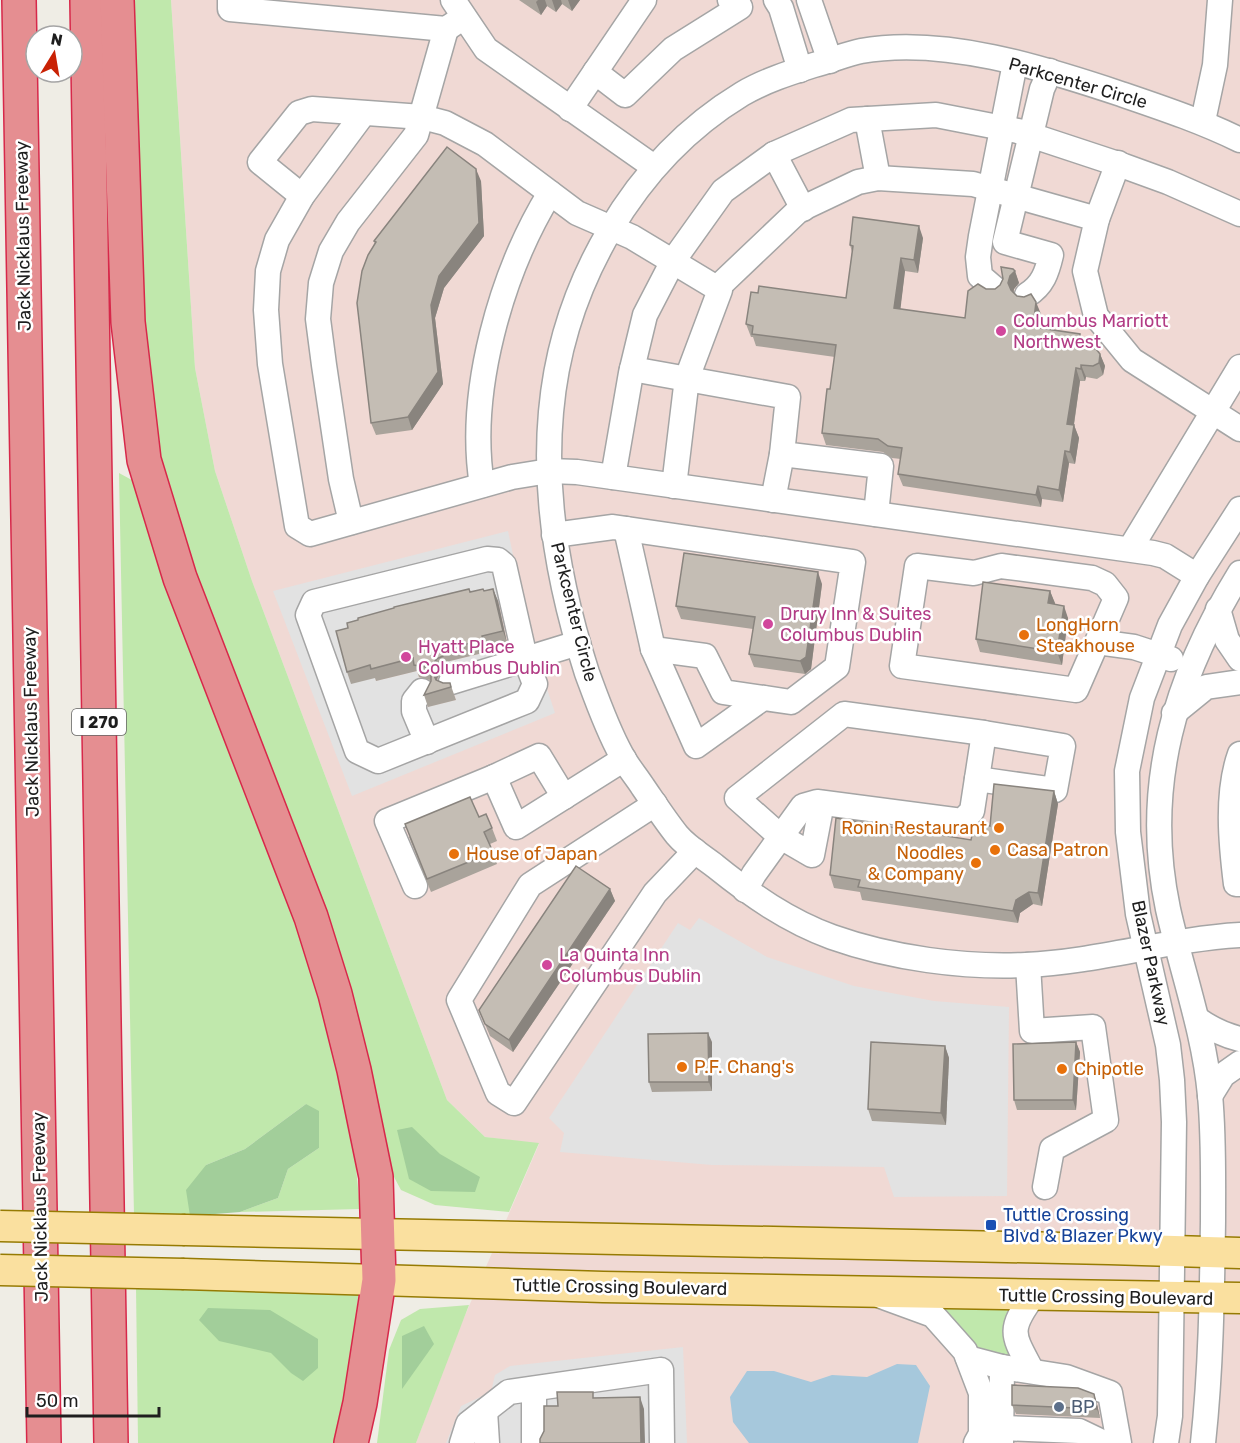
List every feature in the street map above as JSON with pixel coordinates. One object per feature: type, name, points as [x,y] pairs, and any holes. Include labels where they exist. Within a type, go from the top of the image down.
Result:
[{"type":"highway","points":[[0,64],[18,0]]},
{"type":"highway","name":"Jack Nicklaus Freeway","points":[[18,0],[44,1443]]},
{"type":"highway","name":"I 270","points":[[87,0],[111,1443]]},
{"type":"highway","points":[[117,0],[128,322],[144,460],[180,578],[311,917],[335,994],[376,1177],[379,1280],[360,1403],[351,1443]]},
{"type":"main road","points":[[0,1226],[1226,1253]]},
{"type":"main road","name":"Tuttle Crossing Boulevard","points":[[0,1270],[871,1293],[1226,1298]]},
{"type":"street","points":[[230,0],[230,9],[454,15],[486,49],[654,167]]},
{"type":"street","points":[[570,109],[644,0]]},
{"type":"street","points":[[595,72],[625,95],[673,49],[740,7],[730,0]]},
{"type":"street","points":[[776,0],[781,8],[800,70]]},
{"type":"street","points":[[809,0],[830,61]]},
{"type":"street","points":[[1203,121],[1215,65],[1220,0]]},
{"type":"street","points":[[351,522],[341,479],[322,354],[318,320],[321,283],[331,251],[348,222],[416,135],[454,15]]},
{"type":"street","name":"Parkcenter Circle","points":[[1240,140],[1203,121],[1050,70],[962,52],[913,48],[861,51],[776,77],[742,94],[696,126],[654,167],[610,228],[580,290],[562,351],[551,406],[549,471],[554,535],[560,571],[578,643],[597,702],[624,759],[680,839],[745,890],[787,916],[833,937],[877,949],[979,965],[1028,965],[1240,935]]},
{"type":"street","points":[[994,288],[980,276],[978,257],[989,189],[1016,63]]},
{"type":"street","points":[[1005,242],[1042,89],[1050,70]]},
{"type":"street","points":[[302,196],[260,162],[299,113],[312,110],[422,117],[445,123],[485,144],[577,213],[632,237],[720,290],[687,378],[674,486]]},
{"type":"street","points":[[363,114],[302,196],[277,240],[268,271],[266,310],[270,364],[280,432],[297,526],[310,534],[512,477],[549,471],[577,472],[1130,549],[1165,556],[1197,576]]},
{"type":"street","points":[[613,477],[632,369],[645,315],[673,261],[723,191],[774,154],[851,120],[936,115],[1002,128],[1118,163],[1179,186],[1240,214]]},
{"type":"street","points":[[867,119],[878,178]]},
{"type":"street","points":[[774,154],[803,208]]},
{"type":"street","points":[[1118,163],[1097,219],[1085,271],[1096,316],[1132,360],[1240,429]]},
{"type":"street","points":[[717,288],[803,208],[858,183],[878,178],[973,184],[1097,219]]},
{"type":"street","points":[[482,485],[478,458],[478,423],[491,340],[506,286],[537,213],[550,193]]},
{"type":"street","points":[[981,236],[1087,264]]},
{"type":"street","points":[[1027,294],[1036,289],[1047,272],[1051,255]]},
{"type":"street","points":[[1130,549],[1240,367]]},
{"type":"street","points":[[632,369],[788,397],[782,454],[773,500]]},
{"type":"street","points":[[782,454],[881,466],[876,514]]},
{"type":"street","name":"Blazer Parkway","points":[[1166,1443],[1170,1416],[1173,1251],[1172,1080],[1168,1045],[1138,914],[1128,832],[1126,792],[1129,760],[1142,698],[1158,654],[1170,625],[1197,576],[1240,509]]},
{"type":"street","points":[[554,535],[613,527],[853,562],[837,667],[791,702],[723,692],[705,656],[653,649]]},
{"type":"street","points":[[626,529],[653,649],[696,746],[763,698]]},
{"type":"street","points":[[487,559],[498,560],[504,565],[525,658],[535,684],[527,701],[378,761],[357,751],[308,615],[314,602],[487,559]]},
{"type":"street","points":[[917,566],[974,573],[1001,566],[1092,578],[1106,584],[1116,598],[1097,642],[1076,690],[902,666],[917,566]]},
{"type":"street","name":"Blazer Parkway","points":[[1203,1443],[1212,1323],[1226,1298],[1226,1253],[1206,1060],[1176,943],[1162,870],[1158,832],[1162,777],[1174,713],[1190,667],[1218,609],[1240,573]]},
{"type":"street","points":[[1218,609],[1227,640],[1240,659]]},
{"type":"street","points":[[1097,642],[1134,647],[1190,667]]},
{"type":"street","points":[[451,682],[578,643]]},
{"type":"street","points":[[1174,713],[1206,687],[1240,682]]},
{"type":"street","points":[[423,691],[414,701],[414,711],[426,742]]},
{"type":"street","points":[[822,803],[812,855],[781,837],[737,798],[844,714],[1063,746],[1055,790],[977,779]]},
{"type":"street","points":[[745,890],[803,806],[817,802],[962,821],[972,812],[984,733]]},
{"type":"street","points":[[1240,754],[1234,771],[1236,884],[1240,884]]},
{"type":"street","points":[[415,886],[387,821],[539,756],[564,797]]},
{"type":"street","points":[[494,777],[516,827],[624,759]]},
{"type":"street","points":[[655,804],[530,885],[459,1000],[498,1093],[514,1103],[655,893],[695,851]]},
{"type":"street","points":[[1028,965],[1032,1031],[1093,1027],[1106,1120],[1052,1149],[1045,1187]]},
{"type":"street","points":[[1197,1019],[1225,1035],[1240,1039]]},
{"type":"street","points":[[1210,1096],[1223,1076],[1240,1063]]},
{"type":"street","points":[[871,1293],[933,1315],[965,1351],[981,1393],[981,1434],[976,1443]]},
{"type":"street","points":[[1032,1371],[1016,1339],[1015,1326],[1020,1313],[1033,1296]]},
{"type":"street","points":[[968,1358],[1002,1367],[1066,1377],[1110,1393],[1119,1443]]},
{"type":"street","points":[[1002,1367],[1002,1436],[1079,1431],[1104,1443]]},
{"type":"street","points":[[462,1443],[468,1424],[509,1392],[661,1370],[662,1443]]},
{"type":"street","points":[[534,1389],[534,1443]]},
{"type":"street","points":[[485,1411],[487,1443]]},
{"type":"shaded area","points":[[171,0],[1240,0],[1240,1443],[416,1443],[457,1334],[539,1144],[485,1137],[447,1100],[252,581],[215,471],[195,368]]},
{"type":"shaded area","points":[[508,531],[531,640],[555,713],[352,796],[273,591]],"holes":[[[500,601],[510,643],[486,648],[487,652],[446,662],[456,700],[427,707],[417,671],[376,681],[375,678],[488,604]]]},
{"type":"shaded area","points":[[699,918],[767,957],[854,986],[934,1001],[1009,1007],[1007,1196],[894,1197],[884,1167],[712,1165],[560,1152],[564,1133],[549,1118],[678,923],[690,930]]},
{"type":"shaded area","points":[[683,1347],[687,1443],[446,1443],[461,1406],[491,1392],[495,1375],[510,1366]]},
{"type":"green space","points":[[129,0],[171,0],[195,368],[215,471],[252,581],[447,1100],[485,1137],[539,1143],[509,1212],[435,1205],[401,1190],[387,1164],[183,558],[152,449],[144,385]]},
{"type":"green space","points":[[119,473],[141,485],[296,914],[350,1104],[360,1209],[240,1212],[278,1198],[288,1169],[319,1148],[306,1104],[245,1149],[206,1165],[190,1216],[134,1215]]},
{"type":"green space","points":[[306,1104],[319,1111],[319,1148],[288,1169],[278,1198],[240,1212],[190,1216],[186,1190],[206,1165],[245,1149]]},
{"type":"green space","points":[[412,1127],[440,1154],[480,1177],[475,1192],[431,1191],[409,1179],[397,1130]]},
{"type":"green space","points":[[136,1286],[359,1291],[343,1417],[337,1443],[138,1443]]},
{"type":"green space","points":[[469,1305],[416,1443],[377,1443],[389,1350],[401,1320],[420,1309]]},
{"type":"green space","points":[[939,1306],[1014,1307],[1012,1355],[992,1355],[979,1349]]},
{"type":"green space","points":[[208,1308],[270,1310],[318,1339],[318,1368],[303,1381],[291,1373],[271,1353],[219,1341],[199,1320]]},
{"type":"green space","points":[[424,1326],[434,1344],[402,1389],[402,1336]]},
{"type":"water","points":[[897,1364],[916,1365],[930,1386],[918,1443],[749,1443],[733,1422],[730,1397],[747,1371],[774,1371],[811,1382],[832,1375],[867,1377]]},
{"type":"building","points":[[447,147],[476,169],[479,223],[439,276],[431,305],[438,372],[408,417],[371,423],[357,303],[362,271],[376,242],[374,241]]},
{"type":"building","points":[[853,217],[919,226],[914,260],[901,258],[894,308],[965,318],[968,291],[978,284],[986,289],[995,289],[1003,279],[1001,267],[1013,269],[1015,271],[1008,283],[1011,290],[1017,296],[1024,297],[1031,294],[1036,302],[1033,327],[1080,334],[1078,344],[1096,349],[1100,354],[1099,363],[1093,366],[1081,365],[1081,369],[1076,368],[1067,424],[1074,425],[1070,452],[1065,451],[1059,490],[1038,486],[1036,495],[898,474],[902,448],[888,446],[878,439],[822,433],[827,389],[830,389],[836,345],[752,334],[753,326],[746,324],[751,292],[758,293],[759,286],[846,298],[853,246],[850,245]]},
{"type":"building","name":"Drury Inn & Suites Columbus Dublin","points":[[684,553],[818,572],[806,657],[800,661],[749,654],[755,617],[676,606]]},
{"type":"building","name":"LongHorn Steakhouse","points":[[983,582],[1050,591],[1048,603],[1064,606],[1057,652],[976,639]]},
{"type":"building","name":"Hyatt Place Columbus Dublin","points":[[469,589],[470,592],[493,589],[503,631],[482,636],[483,640],[442,650],[443,656],[436,659],[433,673],[436,680],[450,683],[451,687],[424,695],[431,681],[431,674],[426,667],[414,665],[413,658],[371,669],[370,665],[347,672],[336,631],[348,628],[347,623],[394,607]]},
{"type":"building","points":[[994,784],[1054,791],[1038,893],[1029,892],[1016,900],[1013,911],[858,887],[860,880],[830,875],[836,818],[971,840],[975,823],[990,826]]},
{"type":"building","name":"House of Japan","points":[[470,797],[479,817],[486,814],[492,828],[484,832],[493,852],[427,879],[405,824]]},
{"type":"building","name":"La Quinta Inn Columbus Dublin","points":[[576,866],[610,889],[509,1040],[485,1024],[479,1010]]},
{"type":"building","name":"P.F. Chang's","points":[[708,1033],[709,1082],[649,1082],[648,1034]]},
{"type":"building","points":[[871,1042],[945,1046],[941,1113],[868,1109]]},
{"type":"building","points":[[1076,1042],[1073,1100],[1014,1100],[1013,1044]]},
{"type":"building","points":[[1012,1385],[1078,1388],[1094,1394],[1097,1409],[1012,1405]]},
{"type":"building","points":[[557,1392],[593,1392],[593,1398],[640,1397],[641,1443],[540,1443],[544,1431],[544,1406],[558,1406]]},
{"type":"place","name":"Columbus Marriott Northwest","points":[[1001,331]]},
{"type":"place","name":"Drury Inn & Suites Columbus Dublin","points":[[768,624]]},
{"type":"place","name":"LongHorn Steakhouse","points":[[1024,635]]},
{"type":"place","name":"Hyatt Place Columbus Dublin","points":[[406,657]]},
{"type":"place","name":"Ronin Restaurant","points":[[999,828]]},
{"type":"place","name":"Casa Patron","points":[[995,850]]},
{"type":"place","name":"House of Japan","points":[[454,854]]},
{"type":"place","name":"Noodles & Company","points":[[976,863]]},
{"type":"place","name":"La Quinta Inn Columbus Dublin","points":[[547,965]]},
{"type":"place","name":"P.F. Chang's","points":[[682,1067]]},
{"type":"place","name":"Chipotle","points":[[1062,1069]]},
{"type":"place","name":"Tuttle Crossing Blvd & Blazer Pkwy","points":[[991,1225]]},
{"type":"place","name":"BP","points":[[1059,1407]]}]
